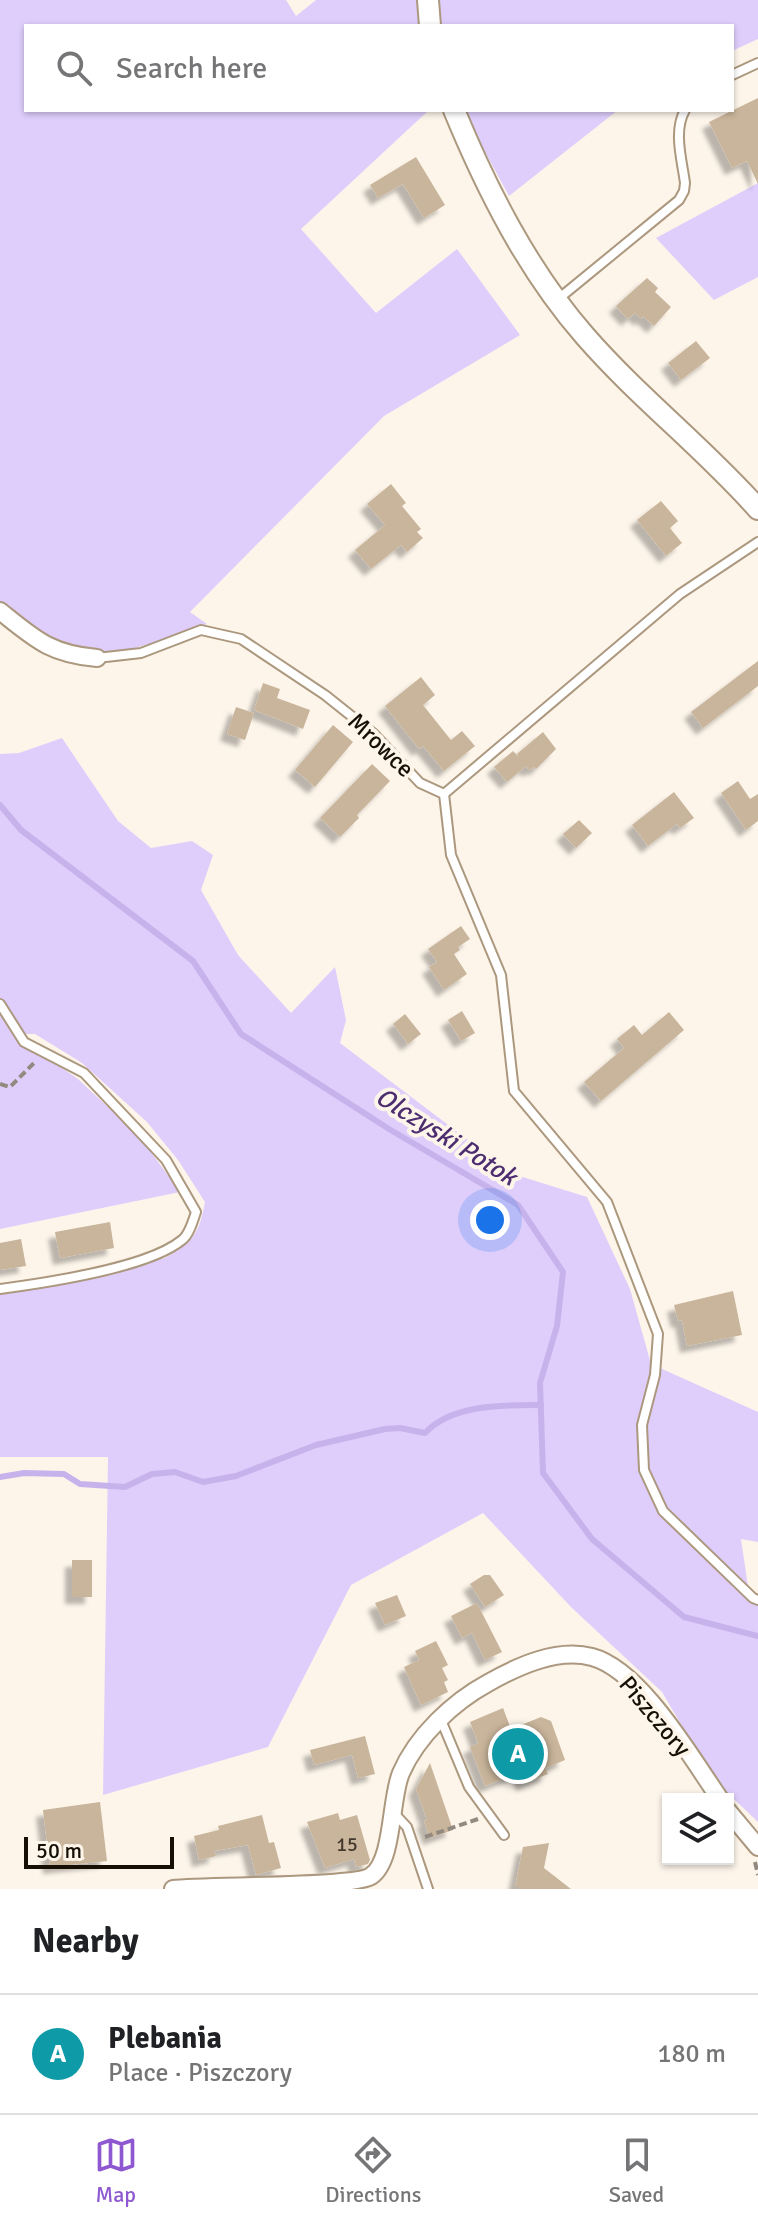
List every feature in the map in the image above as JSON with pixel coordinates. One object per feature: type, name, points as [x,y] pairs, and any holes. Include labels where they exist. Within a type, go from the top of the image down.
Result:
[{"type":"street","points":[[428,0],[430,24]]},
{"type":"street","points":[[455,112],[508,222],[557,301],[613,368],[758,509]]},
{"type":"street","name":"Mrowce","points":[[0,611],[41,645],[73,656],[97,658]]},
{"type":"street","name":"Piszczory","points":[[173,1889],[370,1878],[381,1866],[399,1776],[411,1754],[441,1720],[479,1688],[511,1670],[557,1657],[593,1658],[612,1666],[641,1692],[663,1718],[716,1793]]},
{"type":"street","points":[[734,1818],[758,1847]]},
{"type":"lane","points":[[734,74],[758,63]]},
{"type":"lane","points":[[557,301],[679,200],[684,191],[679,134],[684,112]]},
{"type":"lane","points":[[758,542],[680,594],[444,794],[451,855],[501,975],[514,1091],[607,1202],[658,1334],[655,1375],[642,1425],[644,1470],[663,1511],[758,1600]]},
{"type":"lane","name":"Mrowce","points":[[97,658],[141,653],[201,630],[241,639],[325,695],[374,734],[420,783],[444,794]]},
{"type":"lane","points":[[0,1004],[24,1042],[84,1073],[166,1160],[196,1212],[184,1239],[144,1260],[0,1289]]},
{"type":"lane","points":[[441,1720],[469,1787],[504,1835]]},
{"type":"lane","points":[[393,1812],[407,1827],[428,1889]]},
{"type":"path","points":[[0,1084],[10,1087],[44,1052]]},
{"type":"path","points":[[412,1842],[490,1815]]},
{"type":"shaded area","points":[[0,0],[286,0],[296,16],[316,0],[758,0],[758,39],[734,50],[734,24],[24,24],[24,112],[427,112],[301,229],[376,313],[457,249],[520,335],[384,416],[190,612],[207,624],[147,645],[104,653],[83,653],[43,639],[0,603]]},
{"type":"shaded area","points":[[463,112],[615,112],[509,196]]},
{"type":"shaded area","points":[[758,183],[758,277],[714,300],[656,238]]},
{"type":"shaded area","points":[[62,738],[118,821],[151,848],[192,841],[213,855],[201,890],[238,955],[291,1013],[335,967],[346,1020],[340,1043],[513,1174],[587,1197],[630,1289],[651,1364],[758,1412],[758,1542],[741,1539],[750,1600],[758,1602],[758,1822],[734,1799],[734,1793],[728,1793],[713,1779],[662,1692],[571,1607],[483,1513],[351,1585],[268,1747],[103,1795],[108,1457],[0,1457],[0,1293],[165,1258],[193,1236],[205,1202],[178,1160],[147,1122],[82,1063],[35,1034],[13,1034],[78,1079],[140,1137],[180,1192],[0,1229],[0,754],[19,753]]},
{"type":"building","points":[[758,98],[758,184],[747,161],[732,168],[709,122]]},
{"type":"building","points":[[416,157],[445,205],[424,218],[403,184],[378,198],[370,185]]},
{"type":"building","points":[[647,278],[658,288],[655,292],[671,307],[654,326],[635,313],[628,319],[616,306]]},
{"type":"building","points":[[696,341],[710,358],[681,380],[668,363]]},
{"type":"building","points":[[391,484],[406,503],[402,506],[421,529],[417,532],[423,538],[407,552],[401,545],[371,569],[355,550],[385,525],[367,504]]},
{"type":"building","points":[[661,501],[678,521],[670,528],[682,543],[666,556],[637,520]]},
{"type":"building","points":[[758,661],[758,686],[703,728],[691,712]]},
{"type":"building","points":[[421,677],[435,695],[423,705],[451,740],[462,731],[475,746],[444,771],[423,746],[419,749],[385,706]]},
{"type":"building","points":[[263,683],[280,689],[277,698],[310,710],[303,729],[254,710]]},
{"type":"building","points":[[236,707],[254,713],[245,740],[227,734]]},
{"type":"building","points":[[333,725],[353,742],[315,787],[295,770]]},
{"type":"building","points":[[543,732],[556,749],[536,769],[529,770],[526,766],[507,782],[494,767],[513,751],[519,757],[517,754]]},
{"type":"building","points":[[372,764],[390,781],[340,837],[320,818]]},
{"type":"building","points":[[738,781],[750,799],[758,794],[758,821],[746,830],[721,793]]},
{"type":"building","points":[[674,792],[694,818],[680,828],[677,824],[648,846],[632,825]]},
{"type":"building","points":[[579,820],[592,833],[576,848],[563,834]]},
{"type":"building","points":[[461,926],[470,939],[454,954],[467,974],[444,990],[429,967],[437,962],[428,949]]},
{"type":"building","points":[[462,1011],[475,1033],[461,1041],[448,1020]]},
{"type":"building","points":[[669,1012],[684,1030],[601,1101],[584,1082],[624,1048],[617,1039],[634,1025],[642,1035]]},
{"type":"building","points":[[405,1014],[421,1034],[408,1044],[393,1024]]},
{"type":"building","points":[[110,1222],[114,1248],[60,1258],[55,1232]]},
{"type":"building","points":[[21,1239],[26,1266],[0,1270],[0,1243]]},
{"type":"building","points":[[733,1291],[742,1335],[687,1346],[682,1320],[678,1321],[674,1305]]},
{"type":"building","points":[[72,1560],[92,1560],[92,1597],[72,1597]]},
{"type":"building","points":[[484,1575],[490,1575],[504,1595],[485,1607],[470,1584]]},
{"type":"building","points":[[397,1595],[406,1616],[385,1625],[375,1603]]},
{"type":"building","points":[[477,1603],[502,1652],[485,1660],[472,1633],[462,1638],[451,1616]]},
{"type":"building","points":[[436,1641],[448,1665],[442,1668],[448,1680],[444,1682],[448,1692],[421,1705],[404,1667],[419,1660],[415,1651]]},
{"type":"building","points":[[503,1708],[511,1729],[541,1717],[551,1721],[565,1760],[546,1768],[548,1774],[523,1784],[519,1773],[485,1786],[470,1747],[478,1743],[470,1722]]},
{"type":"building","points":[[365,1736],[375,1774],[358,1778],[352,1755],[314,1765],[310,1750]]},
{"type":"building","points":[[430,1763],[453,1830],[430,1838],[416,1789]]},
{"type":"building","points":[[100,1802],[107,1861],[50,1867],[43,1810]]},
{"type":"building","points":[[338,1813],[340,1820],[357,1815],[370,1860],[368,1864],[356,1867],[354,1859],[325,1868],[307,1822]]},
{"type":"building","points":[[262,1815],[269,1843],[274,1842],[281,1868],[256,1875],[248,1845],[214,1851],[216,1856],[199,1860],[194,1836],[219,1830],[218,1826]]},
{"type":"building","points":[[549,1843],[544,1868],[571,1889],[515,1887],[523,1847]]},
{"type":"waterway","name":"Olczyski Potok","points":[[0,805],[21,830],[193,961],[241,1034],[389,1129],[518,1205],[563,1272],[557,1326],[540,1383],[543,1473],[592,1539],[684,1617],[758,1636]]},
{"type":"waterway","points":[[0,1477],[24,1473],[64,1474],[80,1484],[125,1487],[152,1474],[175,1472],[203,1482],[236,1476],[316,1445],[385,1429],[400,1428],[425,1433],[436,1423],[464,1411],[495,1406],[541,1405]]},
{"type":"place","name":"Plebania","points":[[518,1754]]}]
